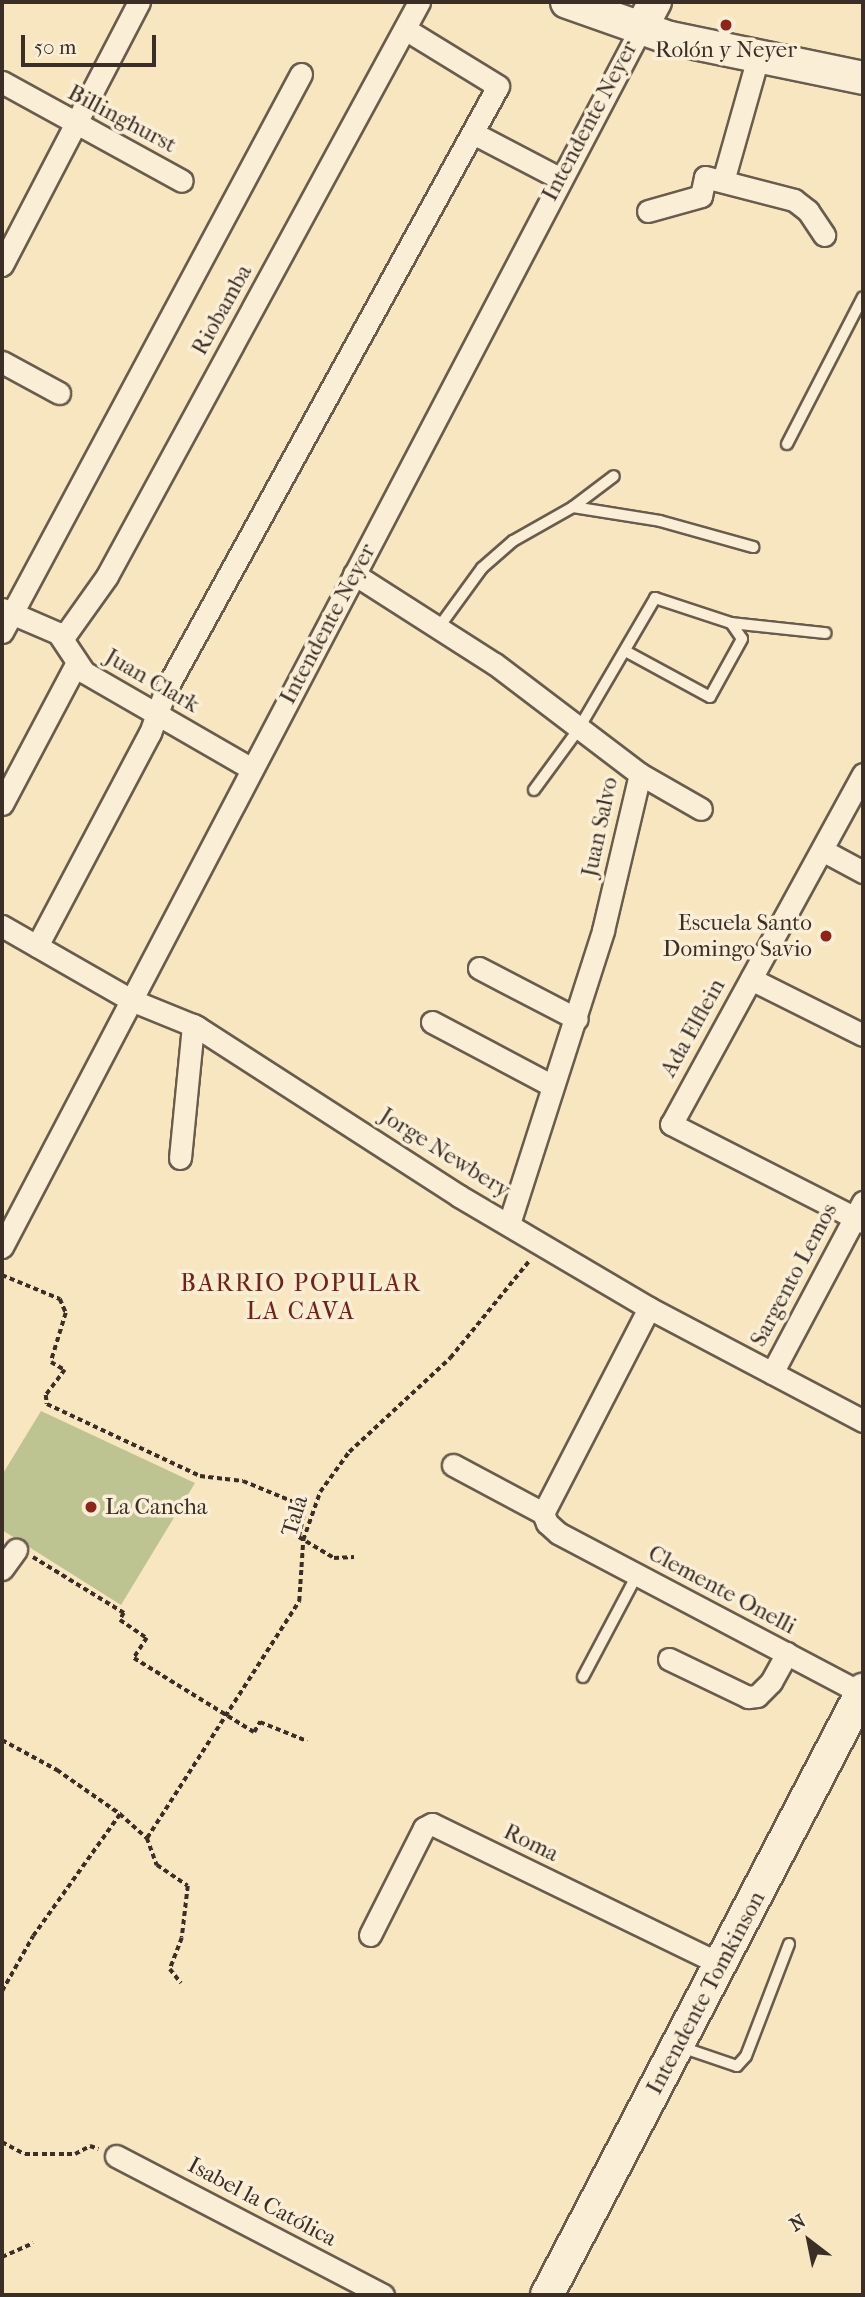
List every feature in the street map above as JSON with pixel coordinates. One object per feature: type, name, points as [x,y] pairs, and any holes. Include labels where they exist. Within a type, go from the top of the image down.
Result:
[{"type":"street","points":[[2,265],[139,2]]},
{"type":"street","name":"Riobamba","points":[[63,638],[107,576],[419,2]]},
{"type":"street","points":[[567,2],[648,15],[670,38],[759,54],[863,78]]},
{"type":"street","name":"Intendente Neyer","points":[[4,1237],[131,1000],[559,178],[648,15]]},
{"type":"street","points":[[37,946],[157,713],[166,689],[498,86],[405,29]]},
{"type":"street","points":[[723,181],[759,54]]},
{"type":"street","points":[[2,632],[7,610],[301,74]]},
{"type":"street","name":"Billinghurst","points":[[2,82],[181,181]]},
{"type":"street","points":[[473,133],[559,178]]},
{"type":"street","points":[[648,211],[701,196],[705,177],[794,200],[808,211],[824,235]]},
{"type":"street","points":[[2,362],[59,393]]},
{"type":"street","name":"Juan Salvo","points":[[354,574],[439,627],[640,774],[617,880],[577,1019],[551,1085],[509,1224]]},
{"type":"street","points":[[7,610],[63,638]]},
{"type":"street","name":"Juan Clark","points":[[63,638],[76,664],[252,769]]},
{"type":"street","points":[[2,804],[76,664]]},
{"type":"street","points":[[640,774],[701,809]]},
{"type":"street","name":"Ada Elflein","points":[[860,1214],[671,1124],[863,774]]},
{"type":"street","points":[[822,850],[863,872]]},
{"type":"street","name":"Jorge Newbery","points":[[2,926],[131,1000],[193,1025],[509,1224],[649,1308],[863,1421]]},
{"type":"street","points":[[479,968],[577,1019]]},
{"type":"street","points":[[751,979],[863,1035]]},
{"type":"street","points":[[432,1022],[551,1085]]},
{"type":"street","points":[[180,1158],[193,1025]]},
{"type":"street","name":"Sargento Lemos","points":[[772,1373],[860,1214]]},
{"type":"street","points":[[453,1465],[543,1513],[649,1308]]},
{"type":"street","name":"Clemente Onelli","points":[[543,1513],[558,1534],[863,1691]]},
{"type":"street","points":[[2,1570],[20,1551]]},
{"type":"street","points":[[669,1659],[748,1697],[757,1696],[771,1682],[787,1653]]},
{"type":"street","name":"Intendente Tomkinson","points":[[547,2295],[723,1965],[863,1691]]},
{"type":"street","name":"Roma","points":[[370,1935],[424,1828],[432,1824],[723,1965]]},
{"type":"street","name":"Isabel la Católica","points":[[117,2156],[383,2295]]},
{"type":"lane","points":[[787,444],[863,297]]},
{"type":"lane","points":[[439,627],[482,568],[513,541],[573,507],[614,476]]},
{"type":"lane","points":[[573,507],[660,521],[753,547]]},
{"type":"lane","points":[[534,790],[578,730],[658,596],[731,623],[825,633]]},
{"type":"lane","points":[[627,652],[710,697],[742,639],[731,623]]},
{"type":"lane","points":[[583,1677],[637,1575]]},
{"type":"lane","points":[[679,2046],[737,2066],[746,2056],[789,1944]]},
{"type":"path","name":"Tala","points":[[147,1838],[299,1601],[303,1540],[320,1492],[349,1452],[450,1358],[542,1244]]},
{"type":"path","points":[[2,1275],[60,1299],[65,1313],[51,1362],[65,1370],[46,1395],[47,1404],[200,1476],[243,1481],[306,1507],[299,1537],[334,1558],[354,1557]]},
{"type":"path","points":[[20,1551],[124,1613],[121,1619],[147,1638],[134,1658],[254,1732],[260,1723],[307,1741]]},
{"type":"path","points":[[2,1740],[57,1770],[120,1814],[147,1838],[157,1865],[188,1886],[182,1938],[170,1969],[181,1983]]},
{"type":"path","points":[[2,1991],[33,1936],[120,1814]]},
{"type":"path","points":[[2,2142],[25,2154],[75,2154],[90,2146],[117,2156]]},
{"type":"path","points":[[2,2257],[33,2243]]},
{"type":"green space","name":"La Cancha","points":[[41,1411],[195,1483],[121,1605],[2,1530],[2,1475]]},
{"type":"place","name":"Rolón y Neyer","points":[[726,25]]},
{"type":"place","name":"Escuela Santo Domingo Savio","points":[[826,936]]},
{"type":"place","name":"La Cancha","points":[[91,1507]]},
{"type":"district","name":"BARRIO POPULAR LA CAVA","points":[[301,1298]]}]
